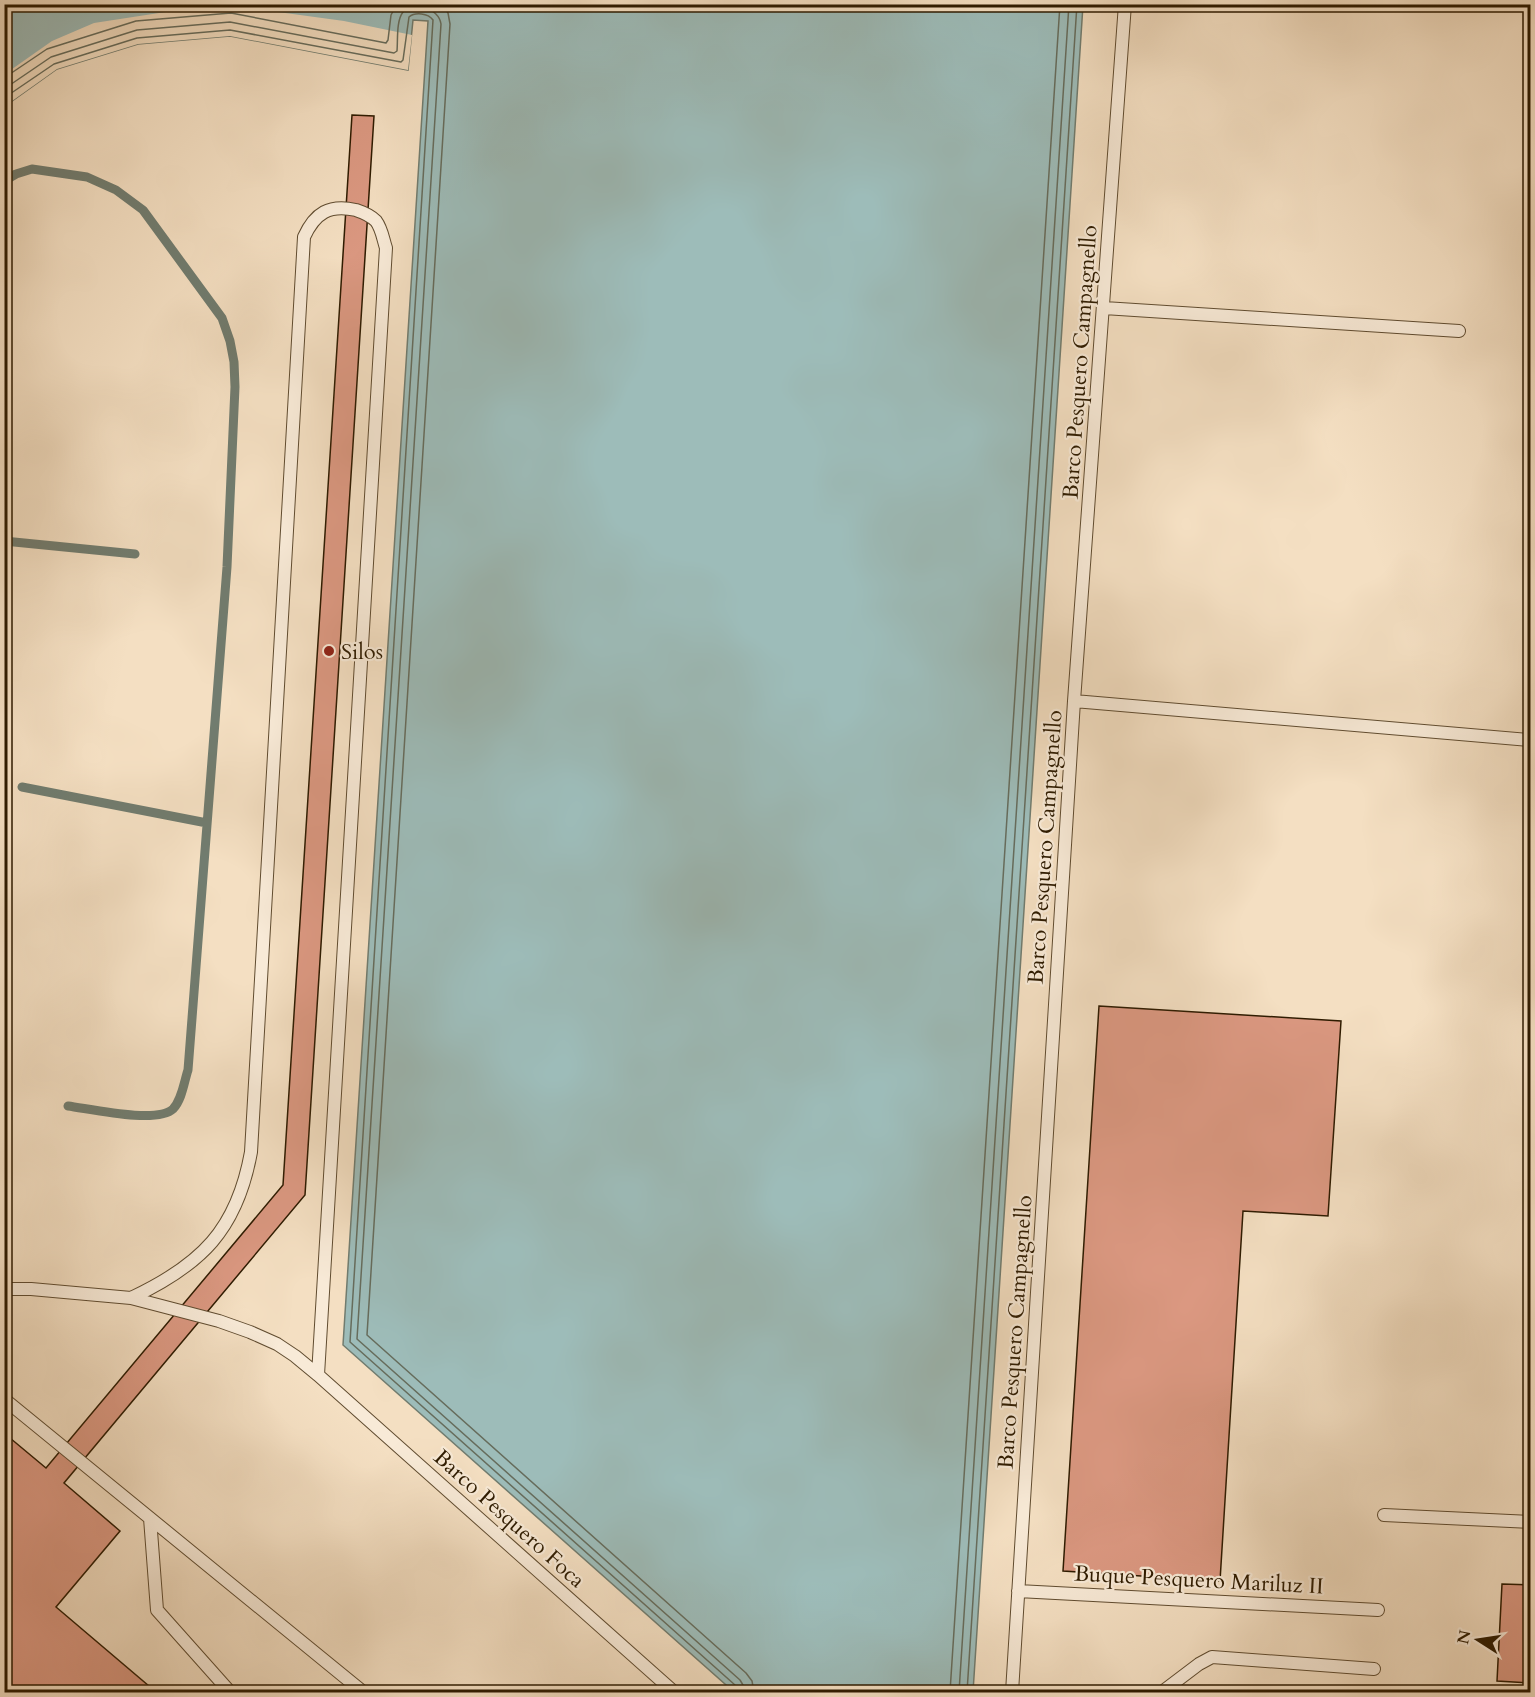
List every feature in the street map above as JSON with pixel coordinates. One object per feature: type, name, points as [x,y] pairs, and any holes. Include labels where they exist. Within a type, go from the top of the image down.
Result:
[{"type":"lane","name":"Barco Pesquero Campagnello","points":[[1012,1692],[1074,701],[1125,4]]},
{"type":"lane","points":[[131,1298],[177,1274],[198,1257],[218,1234],[234,1210],[246,1182],[251,1152],[304,237],[311,223],[324,212],[339,207],[360,211],[374,219],[381,230],[386,248],[318,1375]]},
{"type":"lane","points":[[1104,308],[1459,331]]},
{"type":"lane","points":[[1074,701],[1530,740]]},
{"type":"lane","name":"Barco Pesquero Foca","points":[[4,1289],[31,1289],[131,1298],[219,1321],[250,1332],[286,1350],[318,1375],[674,1692]]},
{"type":"lane","points":[[4,1399],[363,1692]]},
{"type":"lane","points":[[1384,1515],[1530,1522]]},
{"type":"lane","points":[[150,1518],[157,1610],[230,1692]]},
{"type":"lane","name":"Buque Pesquero Mariluz II","points":[[1018,1590],[1378,1610]]},
{"type":"lane","points":[[1162,1692],[1212,1657],[1374,1670]]},
{"type":"water","points":[[5,5],[1083,5],[973,1692],[734,1692],[343,1345],[428,21],[413,20],[408,70],[230,36],[138,44],[57,69],[5,106]]},
{"type":"pier","points":[[185,9],[278,12],[344,21],[412,35],[408,70],[230,36],[138,44],[57,69],[5,106],[5,74],[52,41],[94,23]]},
{"type":"building","name":"Silos","points":[[352,115],[374,116],[305,1195],[64,1483],[120,1531],[56,1607],[156,1692],[4,1692],[4,1433],[46,1468],[283,1185]]},
{"type":"building","points":[[1099,1006],[1341,1021],[1328,1216],[1243,1211],[1220,1581],[1063,1571]]},
{"type":"building","points":[[1502,1584],[1530,1585],[1530,1683],[1497,1681]]},
{"type":"waterway","points":[[4,181],[32,169],[87,177],[116,190],[143,210],[222,318],[234,362],[235,387],[227,567],[188,1070],[179,1101],[173,1109],[165,1113],[139,1115],[68,1106]]},
{"type":"waterway","points":[[4,541],[135,554]]},
{"type":"waterway","points":[[22,787],[207,823]]},
{"type":"place","name":"Silos","points":[[329,651]]}]
